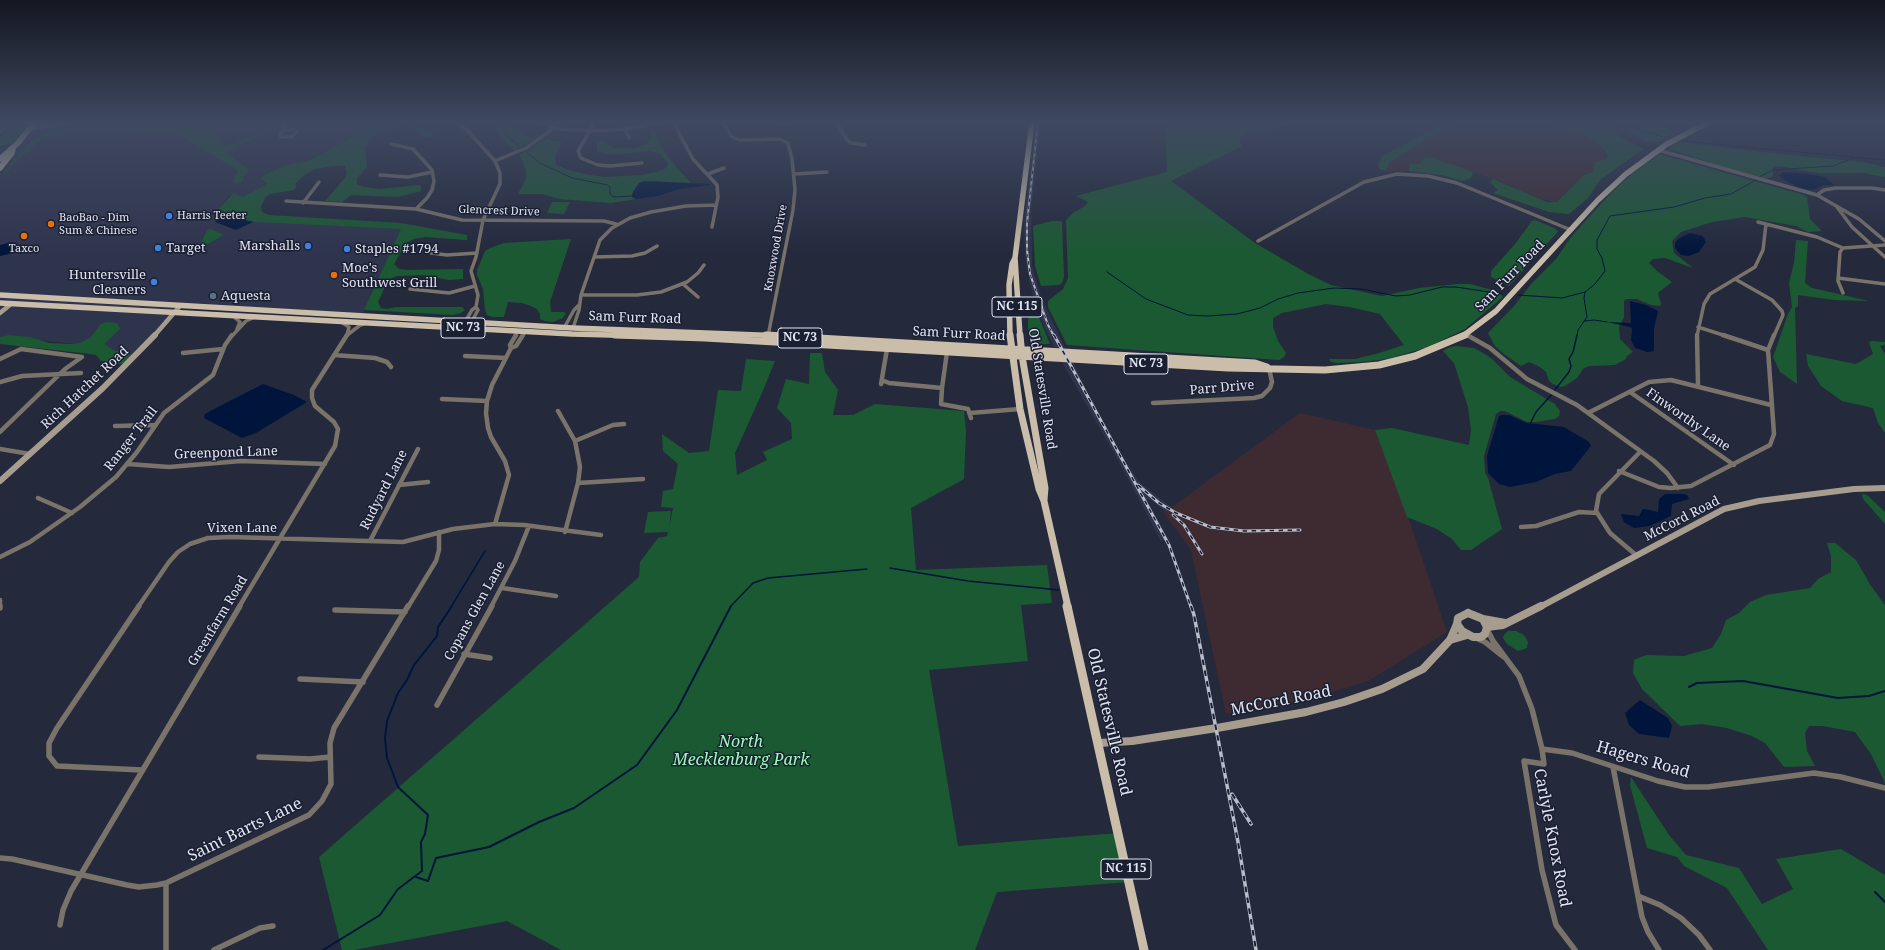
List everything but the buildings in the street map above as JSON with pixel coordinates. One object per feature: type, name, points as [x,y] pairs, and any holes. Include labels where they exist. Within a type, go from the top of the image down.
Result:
[{"type":"main road","name":"Old Statesville Road","points":[[1026,166],[1015,258],[1022,356],[1045,488],[1044,501]]},
{"type":"main road","name":"Sam Furr Road","points":[[3,303],[525,332],[705,338],[1249,369],[1269,368],[1331,370],[1379,365],[1428,352],[1466,334],[1496,311],[1613,185],[1634,166]]},
{"type":"main road","name":"Old Statesville Road","points":[[1015,258],[1012,264],[1008,291],[1011,348],[1020,408],[1039,489],[1044,501],[1144,950]]},
{"type":"main road","name":"Sam Furr Road","points":[[0,295],[564,328],[1011,348],[1255,363],[1269,368]]},
{"type":"main road","points":[[3,303],[18,296]]},
{"type":"main road","points":[[3,303],[17,301],[53,303],[83,300]]},
{"type":"main road","points":[[393,324],[462,325],[468,322]]},
{"type":"main road","points":[[518,331],[525,329],[603,329]]},
{"type":"main road","points":[[705,338],[762,338],[768,336]]},
{"type":"main road","points":[[1024,424],[1030,438],[1034,456],[1041,462]]},
{"type":"street","points":[[416,209],[427,198],[432,190],[434,181],[432,172],[427,166]]},
{"type":"street","points":[[468,322],[478,310],[476,307],[478,295],[471,275],[477,253],[482,220],[501,180],[499,166]]},
{"type":"street","points":[[700,166],[716,182],[718,188],[712,227]]},
{"type":"street","name":"Knoxwood Drive","points":[[768,336],[791,222],[795,190],[793,166]]},
{"type":"street","points":[[1716,166],[1817,195],[1850,214],[1885,240]]},
{"type":"street","points":[[708,174],[724,168]]},
{"type":"street","points":[[380,175],[408,177],[432,172]]},
{"type":"street","points":[[794,174],[827,172]]},
{"type":"street","points":[[1258,241],[1364,182],[1397,174],[1428,176],[1456,183],[1571,230]]},
{"type":"street","points":[[303,203],[319,182]]},
{"type":"street","points":[[1817,195],[1824,190],[1836,188],[1872,188],[1885,190]]},
{"type":"street","name":"Glencrest Drive","points":[[286,201],[416,209],[456,219],[604,221],[616,224]]},
{"type":"street","points":[[573,328],[579,310],[578,306],[581,295],[600,240],[616,224],[630,218],[659,210],[686,206],[716,205]]},
{"type":"street","points":[[1836,206],[1852,227],[1885,257]]},
{"type":"street","points":[[1841,214],[1850,214]]},
{"type":"street","points":[[1758,222],[1817,238],[1843,248],[1885,245]]},
{"type":"street","points":[[1698,386],[1697,336],[1704,304],[1707,298],[1755,266],[1761,256],[1766,224]]},
{"type":"street","points":[[594,257],[637,255],[657,246]]},
{"type":"street","points":[[1843,248],[1838,254],[1838,278],[1843,293]]},
{"type":"street","points":[[431,253],[477,253]]},
{"type":"street","points":[[581,295],[649,295],[666,291],[683,284],[698,273],[704,265]]},
{"type":"street","points":[[1838,278],[1885,284]]},
{"type":"street","points":[[1619,471],[1659,487],[1678,488],[1691,486],[1701,483],[1770,445],[1774,434],[1768,350],[1783,315],[1772,300],[1763,293],[1735,279]]},
{"type":"street","points":[[683,284],[698,297]]},
{"type":"street","points":[[410,290],[449,292],[475,286]]},
{"type":"street","points":[[0,312],[3,303]]},
{"type":"street","name":"Rich Hatchet Road","points":[[0,481],[122,370],[180,306]]},
{"type":"street","points":[[564,328],[574,310],[578,306]]},
{"type":"street","points":[[231,315],[239,320],[237,329]]},
{"type":"street","name":"Ranger Trail","points":[[0,557],[22,548],[72,513],[106,486],[128,464],[155,425],[170,408],[197,389],[213,375],[223,349],[237,329],[246,321],[258,317]]},
{"type":"street","points":[[339,321],[349,328],[348,335]]},
{"type":"street","name":"Greenfarm Road","points":[[60,925],[67,899],[335,446],[338,429],[334,422],[315,406],[312,395],[315,383],[348,335],[359,326],[368,323]]},
{"type":"street","points":[[1698,327],[1768,350]]},
{"type":"street","points":[[495,524],[508,483],[509,475],[505,461],[491,437],[488,428],[486,417],[487,401],[492,385],[518,331]]},
{"type":"street","points":[[511,348],[516,346],[525,332]]},
{"type":"street","points":[[1466,334],[1490,348],[1528,379],[1588,413],[1661,467],[1678,488]]},
{"type":"street","points":[[0,359],[21,349],[82,357],[60,374],[0,432]]},
{"type":"street","points":[[183,353],[223,349]]},
{"type":"street","points":[[888,349],[881,382],[942,388]]},
{"type":"street","points":[[947,352],[941,404],[965,408],[970,411],[971,416],[1020,408]]},
{"type":"street","points":[[334,355],[375,358],[387,362],[390,368]]},
{"type":"street","points":[[465,356],[506,358]]},
{"type":"street","name":"Parr Drive","points":[[1153,403],[1200,402],[1259,397],[1266,392],[1271,385],[1269,368]]},
{"type":"street","points":[[0,382],[22,376],[81,373]]},
{"type":"street","points":[[1588,413],[1649,382],[1659,380],[1671,380],[1698,386],[1771,405]]},
{"type":"street","name":"Finworthy Lane","points":[[1630,392],[1734,465]]},
{"type":"street","points":[[442,399],[487,401]]},
{"type":"street","points":[[558,411],[575,441],[580,467],[578,483],[566,532]]},
{"type":"street","points":[[575,441],[613,425],[624,424]]},
{"type":"street","points":[[115,426],[155,425]]},
{"type":"street","points":[[0,449],[30,454]]},
{"type":"street","name":"Rudyard Lane","points":[[370,541],[418,449]]},
{"type":"street","points":[[1636,555],[1610,533],[1597,513],[1597,503],[1599,494],[1619,471],[1640,452]]},
{"type":"street","name":"Greenpond Lane","points":[[128,464],[169,467],[241,461],[325,464]]},
{"type":"street","points":[[578,483],[643,479]]},
{"type":"street","points":[[399,485],[428,482]]},
{"type":"street","name":"McCord Road","points":[[1450,640],[1470,636],[1481,637],[1488,629],[1520,618],[1703,519],[1736,506],[1758,501],[1854,489],[1885,488]]},
{"type":"street","points":[[38,498],[72,513]]},
{"type":"street","points":[[1521,527],[1536,526],[1579,512],[1597,513]]},
{"type":"street","name":"Vixen Lane","points":[[142,770],[58,766],[49,756],[49,743],[57,728],[169,562],[178,552],[190,544],[208,538],[403,542],[462,527],[495,524],[529,526],[566,532],[601,535]]},
{"type":"street","name":"Copans Glen Lane","points":[[437,705],[502,588],[529,526]]},
{"type":"street","name":"Saint Barts Lane","points":[[0,858],[12,859],[139,887],[166,883],[309,815],[322,801],[331,784],[330,744],[334,728],[406,612],[438,555],[439,532]]},
{"type":"street","points":[[502,588],[556,596]]},
{"type":"street","points":[[0,600],[0,608]]},
{"type":"street","points":[[335,610],[406,612]]},
{"type":"street","name":"McCord Road","points":[[1099,744],[1132,741],[1217,728],[1299,713],[1344,702],[1382,689],[1423,669],[1450,640],[1458,624],[1458,618],[1464,614],[1474,614],[1483,619],[1505,623]]},
{"type":"street","points":[[1483,619],[1493,641],[1519,676],[1538,730],[1542,748]]},
{"type":"street","points":[[1458,624],[1470,636],[1485,642],[1504,657]]},
{"type":"street","points":[[464,654],[490,658]]},
{"type":"street","points":[[300,679],[363,682]]},
{"type":"street","name":"Hagers Road","points":[[1542,748],[1572,754],[1658,781],[1691,788],[1814,773],[1841,777],[1885,788]]},
{"type":"street","name":"Carlyle Knox Road","points":[[1542,748],[1544,764],[1524,761],[1540,863],[1556,926],[1575,950]]},
{"type":"street","points":[[259,757],[310,759],[330,757]]},
{"type":"street","points":[[1613,767],[1638,896],[1645,924],[1659,950]]},
{"type":"street","points":[[166,883],[166,950]]},
{"type":"street","points":[[1638,896],[1660,905],[1681,918],[1699,935],[1710,950]]},
{"type":"street","points":[[214,950],[260,928],[273,926]]},
{"type":"shaded area","points":[[0,166],[283,166],[260,179],[267,184],[243,197],[229,196],[219,208],[212,220],[219,219],[402,229],[361,317],[180,306],[134,358],[96,346],[8,337],[0,340]]},
{"type":"shaded area","points":[[1031,166],[1036,166],[1031,210],[1032,265],[1041,297],[1065,348],[1054,347],[1035,304],[1026,265],[1024,229]]},
{"type":"shaded area","points":[[1388,166],[1410,166],[1409,171],[1386,171]]},
{"type":"shaded area","points":[[1456,166],[1594,166],[1592,172],[1584,175],[1557,202],[1526,194],[1502,182]]},
{"type":"shaded area","points":[[1062,362],[1073,362],[1095,409],[1124,459],[1140,483],[1175,510],[1174,519],[1150,499],[1147,501],[1169,540],[1161,541],[1118,460]]},
{"type":"shaded area","points":[[1300,413],[1375,430],[1411,526],[1447,632],[1368,681],[1299,702],[1226,714],[1191,550],[1164,513]]},
{"type":"green space","points":[[9,166],[12,166],[0,178]]},
{"type":"green space","points":[[232,166],[244,166],[249,170],[244,176],[243,181],[236,184],[233,182],[238,170]]},
{"type":"green space","points":[[282,166],[331,166],[315,169],[304,175],[295,184],[296,187],[294,190],[270,194],[265,198],[261,206],[262,212],[269,215],[401,223],[467,235],[467,240],[425,237],[414,239],[406,243],[394,264],[399,269],[409,270],[463,269],[463,279],[449,280],[423,275],[397,276],[388,280],[378,302],[381,308],[387,309],[396,307],[462,307],[465,310],[461,313],[453,315],[364,310],[401,229],[256,222],[225,218],[212,221],[219,208],[234,193],[243,197],[267,184],[260,178]]},
{"type":"green space","points":[[345,166],[367,166],[357,178],[357,184],[364,187],[380,189],[419,185],[421,186],[421,191],[398,197],[351,195],[342,202],[325,201],[344,179],[347,173]]},
{"type":"green space","points":[[525,166],[559,166],[590,175],[605,177],[641,175],[657,172],[667,166],[676,166],[691,183],[650,181],[638,185],[632,194],[632,197],[636,199],[611,203],[560,199],[542,194],[518,194],[526,178]]},
{"type":"green space","points":[[1167,166],[1201,166],[1171,181],[1255,243],[1310,275],[1331,285],[1382,296],[1419,288],[1470,284],[1500,292],[1503,297],[1465,329],[1428,347],[1387,359],[1361,362],[1337,363],[1331,362],[1329,359],[1355,359],[1404,345],[1380,314],[1349,307],[1326,304],[1282,313],[1273,318],[1273,327],[1278,341],[1286,353],[1284,357],[1279,360],[1067,345],[1048,307],[1048,301],[1063,289],[1068,278],[1066,220],[1088,202],[1076,196],[1167,172]]},
{"type":"green space","points":[[1378,166],[1388,166],[1386,171],[1379,169]]},
{"type":"green space","points":[[1409,166],[1457,166],[1473,173],[1471,178],[1463,181],[1441,175],[1409,171]]},
{"type":"green space","points":[[1594,166],[1619,166],[1600,180],[1588,198],[1569,214],[1549,212],[1493,193],[1498,190],[1490,182],[1493,179],[1547,202],[1557,202],[1584,175],[1592,172]]},
{"type":"green space","points":[[1642,166],[1703,166],[1804,195],[1807,197],[1810,219],[1822,231],[1808,232],[1796,226],[1745,217],[1712,222],[1681,232],[1672,241],[1674,253],[1693,268],[1665,258],[1653,259],[1649,263],[1672,282],[1658,293],[1661,304],[1660,306],[1651,305],[1637,299],[1626,299],[1624,301],[1624,317],[1619,327],[1620,339],[1633,352],[1627,356],[1626,359],[1615,365],[1590,366],[1584,368],[1577,378],[1561,387],[1549,381],[1546,372],[1540,367],[1529,362],[1521,366],[1504,354],[1495,346],[1488,333],[1514,306],[1532,283],[1556,259],[1571,237],[1612,192]]},
{"type":"green space","points":[[1721,166],[1777,166],[1773,167],[1773,176],[1770,178]]},
{"type":"green space","points":[[1781,166],[1885,167],[1885,177],[1863,173],[1818,173]]},
{"type":"green space","points":[[552,202],[570,202],[564,214],[547,213]]},
{"type":"green space","points":[[1535,220],[1558,231],[1509,286],[1491,277],[1491,271],[1515,244],[1532,221]]},
{"type":"green space","points":[[1052,221],[1061,221],[1062,223],[1064,277],[1062,283],[1059,285],[1041,286],[1035,266],[1033,226]]},
{"type":"green space","points":[[208,229],[224,235],[197,250]]},
{"type":"green space","points":[[571,239],[550,302],[551,312],[566,313],[563,318],[553,322],[545,321],[540,319],[540,314],[537,309],[522,303],[508,302],[504,317],[493,317],[487,315],[485,310],[483,289],[477,275],[477,270],[485,251],[504,243]]},
{"type":"green space","points":[[1796,240],[1808,241],[1805,283],[1812,288],[1869,301],[1834,300],[1798,295],[1798,306],[1795,308],[1797,384],[1780,372],[1773,357],[1788,314],[1792,307],[1789,283],[1794,263]]},
{"type":"green space","points":[[1033,306],[1050,344],[1036,344],[1028,334],[1029,309]]},
{"type":"green space","points":[[106,322],[117,323],[120,329],[104,344],[113,350],[130,355],[130,358],[126,363],[121,364],[101,361],[96,355],[91,354],[0,344],[0,337],[9,335],[30,337],[49,343],[80,343],[90,338],[101,324]]},
{"type":"green space","points":[[1871,341],[1885,342],[1885,345],[1880,346],[1885,354],[1885,433],[1878,423],[1873,408],[1842,401],[1821,386],[1808,366],[1806,354],[1856,364],[1873,354],[1869,343]]},
{"type":"green space","points":[[1455,346],[1474,348],[1483,353],[1492,359],[1510,377],[1555,404],[1560,411],[1559,416],[1555,419],[1536,422],[1527,422],[1505,411],[1500,411],[1496,414],[1484,456],[1485,472],[1502,529],[1471,550],[1461,550],[1452,539],[1437,529],[1407,517],[1375,430],[1392,428],[1469,445],[1471,430],[1468,407],[1454,363],[1443,351]]},
{"type":"green space","name":"North Mecklenburg Park","points":[[810,353],[822,353],[825,372],[838,390],[833,415],[853,415],[875,404],[964,411],[966,431],[964,479],[911,508],[916,570],[1047,565],[1052,603],[1021,605],[1028,661],[929,670],[958,846],[1119,833],[1129,882],[997,892],[975,950],[561,950],[507,921],[354,950],[342,950],[319,857],[639,577],[640,562],[658,538],[667,536],[668,532],[644,533],[648,512],[671,511],[669,529],[673,508],[661,507],[663,491],[673,489],[678,464],[663,451],[662,434],[689,453],[709,451],[718,390],[741,391],[746,359],[775,361],[735,453],[737,475],[767,460],[763,452],[792,439],[791,423],[777,408],[786,379],[809,384]]},
{"type":"green space","points":[[1862,494],[1867,495],[1885,512],[1885,524],[1863,499]]},
{"type":"green space","points":[[1827,543],[1835,543],[1856,560],[1871,586],[1885,605],[1885,783],[1871,754],[1855,732],[1823,726],[1809,726],[1805,733],[1807,751],[1815,766],[1784,767],[1765,743],[1752,736],[1727,728],[1702,724],[1680,726],[1642,689],[1633,673],[1634,660],[1646,655],[1684,656],[1712,648],[1721,634],[1726,620],[1739,613],[1750,602],[1766,595],[1810,588],[1818,579],[1831,572],[1831,556]]},
{"type":"green space","points":[[1508,631],[1516,631],[1524,635],[1528,642],[1527,648],[1518,651],[1507,644],[1503,638]]},
{"type":"green space","points":[[1631,777],[1669,835],[1686,855],[1739,868],[1762,904],[1793,889],[1776,859],[1841,849],[1885,875],[1885,950],[1768,950],[1727,888],[1684,866],[1677,857],[1647,848],[1630,785]]},
{"type":"water","points":[[1783,172],[1803,173],[1825,177],[1834,185],[1824,185],[1812,190],[1801,188],[1782,179],[1779,175]]},
{"type":"water","points":[[644,181],[711,185],[680,189],[658,196],[636,199],[632,197],[633,192],[639,183]]},
{"type":"water","points":[[225,218],[253,222],[236,230],[215,222],[219,219]]},
{"type":"water","points":[[1690,233],[1703,236],[1706,242],[1699,252],[1689,256],[1681,255],[1675,248],[1675,243],[1678,239]]},
{"type":"water","points":[[11,242],[17,244],[16,249],[9,254],[0,256],[0,245]]},
{"type":"water","points":[[1630,301],[1646,305],[1658,311],[1654,329],[1654,351],[1647,352],[1635,348],[1631,340],[1632,329],[1630,327],[1607,322],[1631,323]]},
{"type":"water","points":[[263,384],[294,395],[307,402],[256,433],[242,438],[204,418],[205,414]]},
{"type":"water","points":[[1509,415],[1527,423],[1564,427],[1589,442],[1591,446],[1571,471],[1555,474],[1536,482],[1510,487],[1499,484],[1488,473],[1487,456],[1499,416]]},
{"type":"water","points":[[1665,494],[1684,494],[1687,495],[1689,499],[1672,504],[1671,516],[1650,526],[1634,528],[1624,522],[1621,514],[1639,516],[1643,509],[1658,512],[1659,499]]},
{"type":"water","points":[[1640,700],[1668,718],[1672,726],[1669,738],[1639,734],[1629,725],[1625,713]]},
{"type":"waterway","points":[[547,166],[572,178],[608,185],[610,187],[610,194],[614,197],[634,196]]},
{"type":"waterway","points":[[1759,177],[1773,170],[1828,166]]},
{"type":"waterway","points":[[1585,292],[1595,284],[1605,271],[1602,258],[1597,249],[1597,240],[1610,216],[1674,207],[1705,198],[1731,194],[1756,180]]},
{"type":"waterway","points":[[1107,272],[1146,299],[1188,315],[1207,316],[1237,314],[1260,308],[1278,299],[1298,293],[1334,288],[1361,289],[1396,296],[1410,295],[1442,287],[1456,287],[1502,294]]},
{"type":"waterway","points":[[1518,295],[1562,298],[1585,292]]},
{"type":"waterway","points":[[1584,321],[1587,317],[1584,298],[1585,292]]},
{"type":"waterway","points":[[1584,321],[1594,320],[1607,322]]},
{"type":"waterway","points":[[1577,336],[1578,330],[1584,321]]},
{"type":"waterway","points":[[1554,391],[1569,372],[1571,366],[1569,359],[1573,352],[1577,335]]},
{"type":"waterway","points":[[1530,424],[1536,412],[1552,394]]},
{"type":"waterway","points":[[451,607],[485,551]]},
{"type":"waterway","points":[[890,568],[968,581],[1059,590]]},
{"type":"waterway","points":[[730,607],[753,583],[768,578],[867,569]]},
{"type":"waterway","points":[[323,950],[380,915],[398,889],[422,871],[421,842],[425,834],[428,815],[398,787],[387,758],[385,738],[387,721],[398,693],[407,680],[414,665],[437,636],[438,627],[452,606]]},
{"type":"waterway","points":[[416,877],[428,881],[436,858],[489,847],[539,822],[574,808],[637,765],[677,710],[731,606]]},
{"type":"waterway","points":[[1689,687],[1697,683],[1743,681],[1838,698],[1869,696],[1885,691]]},
{"type":"waterway","points":[[1875,892],[1885,902]]},
{"type":"railway","points":[[1033,166],[1027,223],[1027,250],[1030,274],[1048,325],[1054,336]]},
{"type":"railway","points":[[1054,335],[1169,545],[1191,607]]},
{"type":"railway","points":[[1138,485],[1159,503],[1176,513],[1210,527],[1244,531],[1300,530]]},
{"type":"railway","points":[[1173,515],[1184,525],[1202,554]]},
{"type":"railway","points":[[1191,606],[1238,842],[1256,950]]},
{"type":"railway","points":[[1232,794],[1251,824]]},
{"type":"place","name":"Harris Teeter","points":[[169,216]]},
{"type":"place","name":"BaoBao - Dim Sum & Chinese","points":[[51,224]]},
{"type":"place","name":"Taxco","points":[[24,236]]},
{"type":"place","name":"Marshalls","points":[[308,246]]},
{"type":"place","name":"Target","points":[[158,248]]},
{"type":"place","name":"Staples #1794","points":[[347,249]]},
{"type":"place","name":"Moe's Southwest Grill","points":[[334,275]]},
{"type":"place","name":"Huntersville Cleaners","points":[[154,282]]},
{"type":"place","name":"Aquesta","points":[[213,296]]}]
